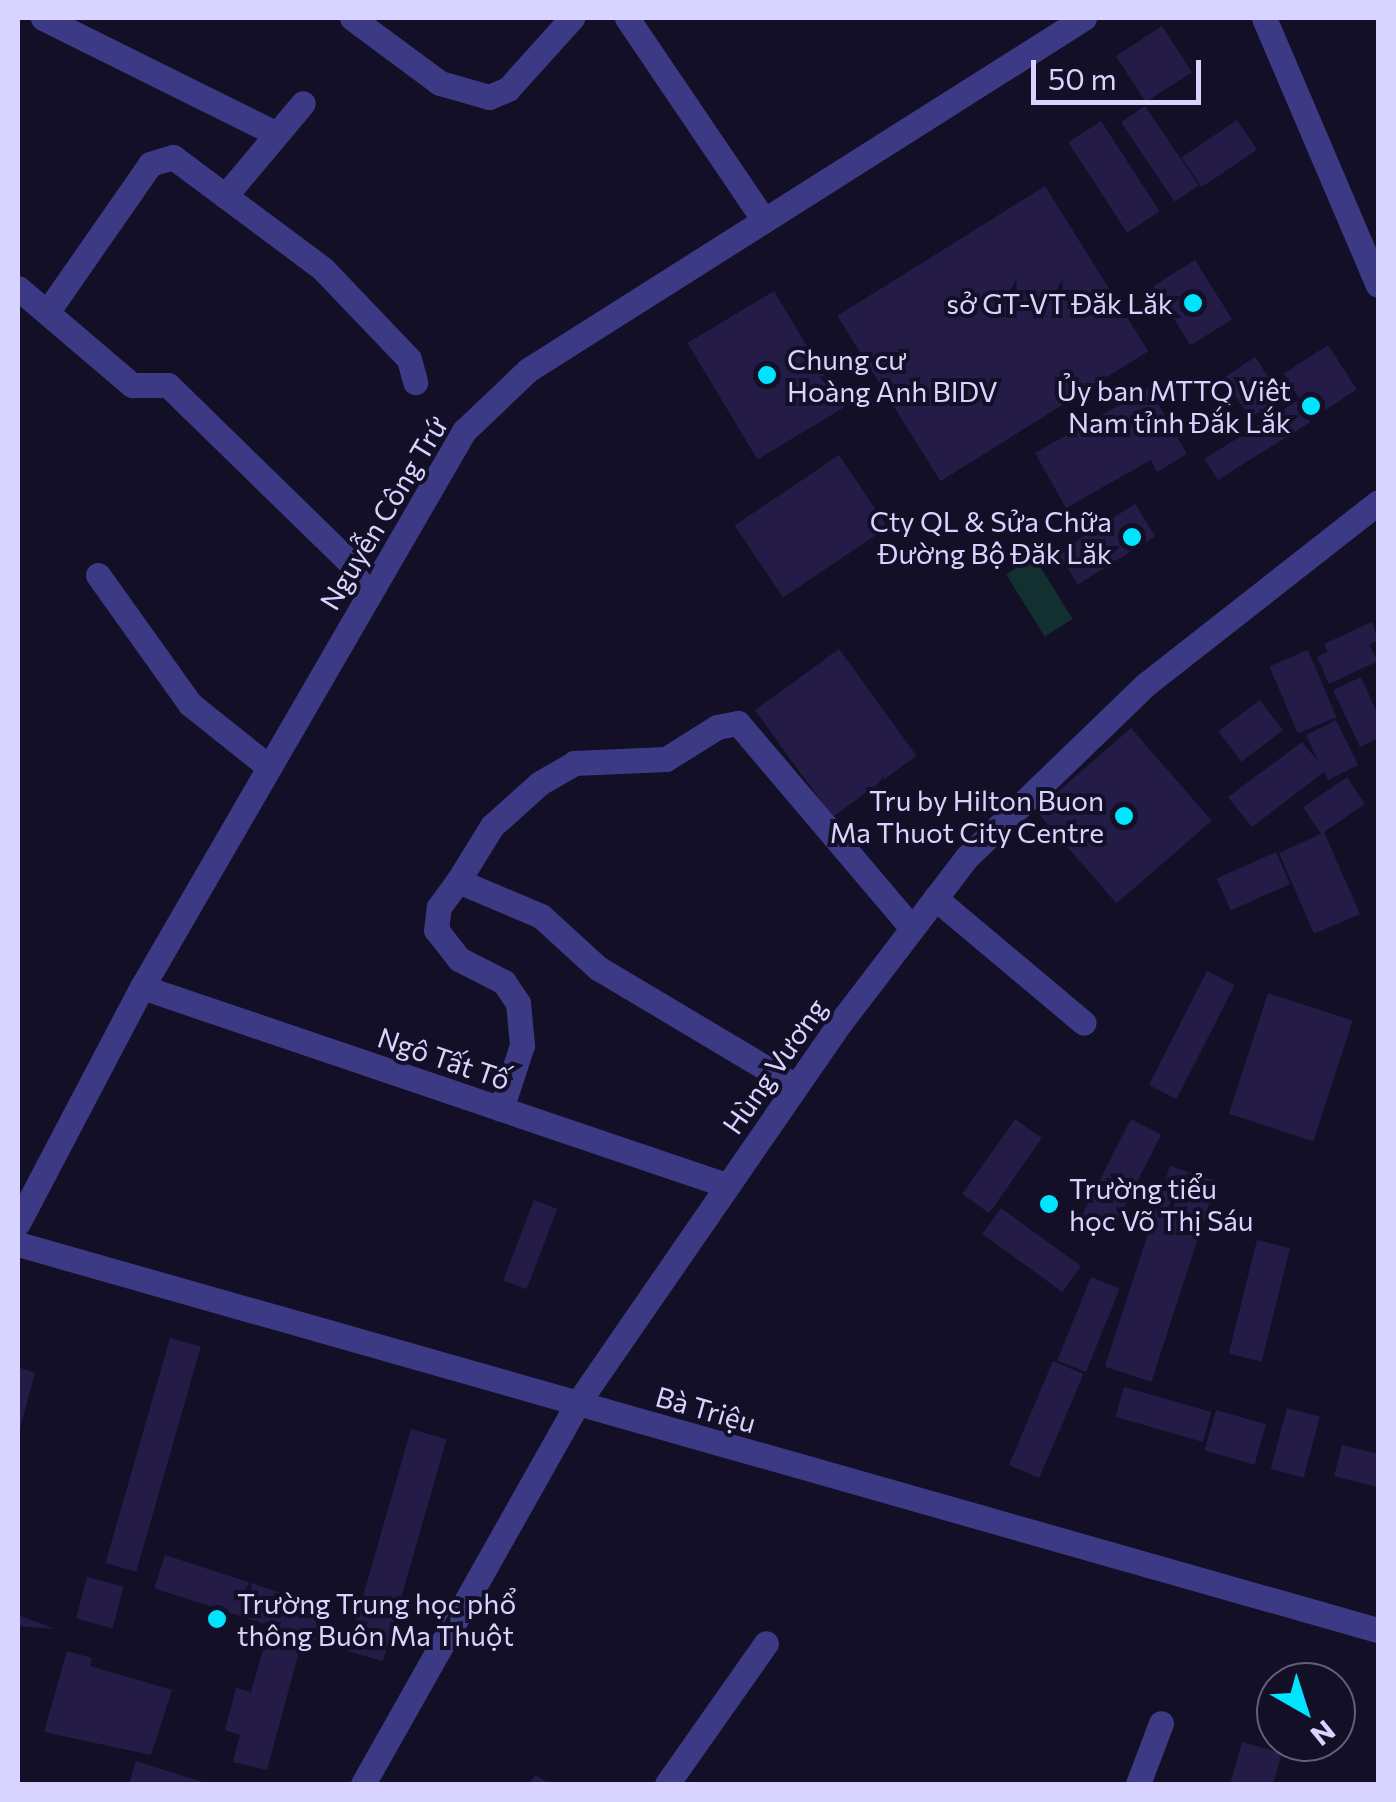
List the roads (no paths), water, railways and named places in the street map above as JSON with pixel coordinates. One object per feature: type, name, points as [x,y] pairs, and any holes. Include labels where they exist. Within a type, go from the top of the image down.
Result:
[{"type":"street","points":[[43,18],[277,134]]},
{"type":"street","points":[[352,18],[440,83],[490,97],[508,89],[572,18]]},
{"type":"street","points":[[627,18],[764,220]]},
{"type":"street","name":"Nguyễn Công Trứ","points":[[18,1224],[142,987],[464,431],[516,382],[1084,18]]},
{"type":"street","points":[[1264,18],[1378,285]]},
{"type":"street","points":[[225,196],[302,104]]},
{"type":"street","points":[[48,311],[158,157],[173,157],[323,269],[409,359],[415,382]]},
{"type":"street","points":[[18,288],[132,384],[168,385],[374,586]]},
{"type":"street","name":"Hùng Vương","points":[[363,1784],[578,1404],[796,1086],[966,858],[1145,685],[1378,502]]},
{"type":"street","points":[[98,574],[190,704],[269,767]]},
{"type":"street","points":[[501,1109],[522,1044],[518,1003],[504,982],[458,959],[436,930],[439,908],[492,826],[540,783],[574,763],[666,759],[717,727],[738,723],[912,928]]},
{"type":"street","points":[[458,881],[542,916],[598,968],[796,1086]]},
{"type":"street","points":[[935,898],[1084,1023]]},
{"type":"street","name":"Ngô Tất Tố","points":[[142,987],[726,1185]]},
{"type":"street","name":"Bà Triệu","points":[[18,1244],[1378,1630]]},
{"type":"street","points":[[666,1784],[766,1643]]},
{"type":"street","points":[[1138,1784],[1160,1723]]},
{"type":"place","name":"sở GT-VT Đăk Lăk","points":[[1193,303]]},
{"type":"place","name":"Chung cư Hoàng Anh BIDV","points":[[767,375]]},
{"type":"place","name":"Ủy ban MTTQ Việt Nam tỉnh Đắk Lắk","points":[[1311,406]]},
{"type":"place","name":"Cty QL & Sửa Chữa Đường Bộ Đăk Lăk","points":[[1132,537]]},
{"type":"place","name":"Tru by Hilton Buon Ma Thuot City Centre","points":[[1124,816]]},
{"type":"place","name":"Trường tiểu học Võ Thị Sáu","points":[[1049,1204]]},
{"type":"place","name":"Trường Trung học phổ thông Buôn Ma Thuột","points":[[217,1619]]}]
